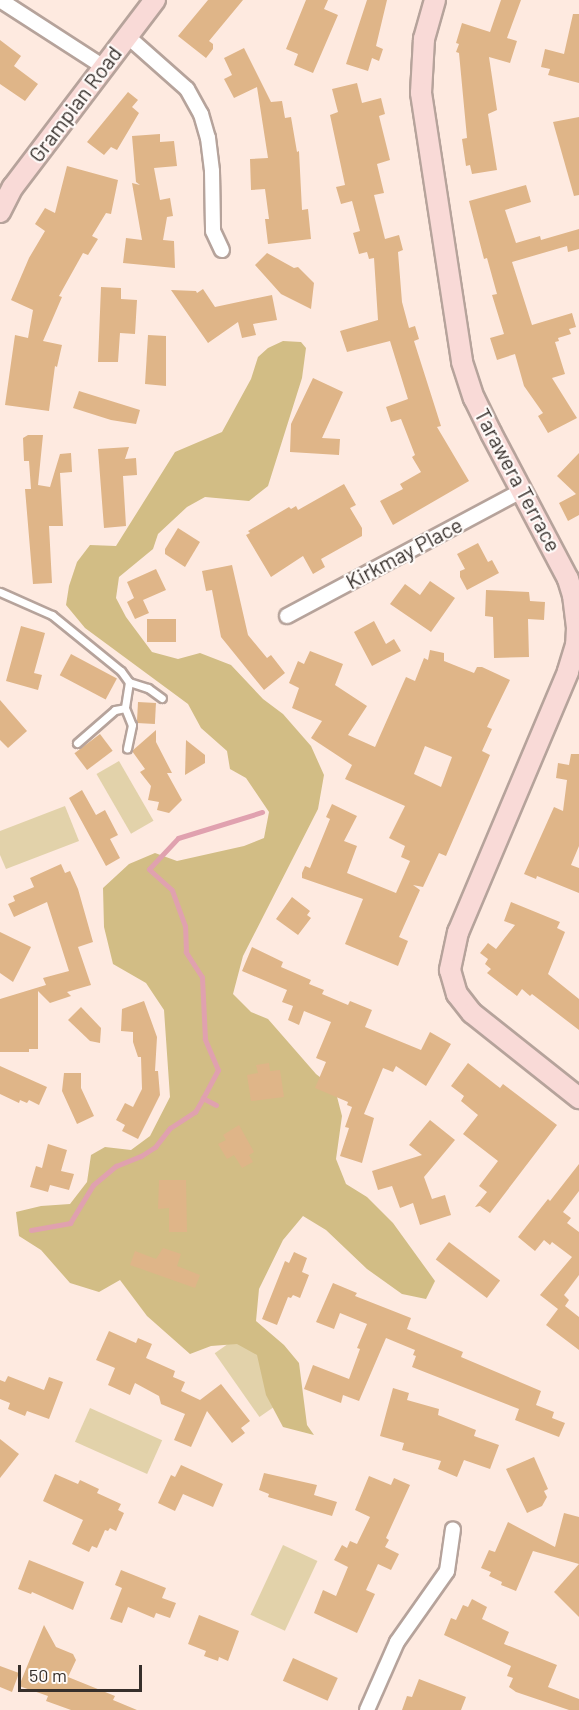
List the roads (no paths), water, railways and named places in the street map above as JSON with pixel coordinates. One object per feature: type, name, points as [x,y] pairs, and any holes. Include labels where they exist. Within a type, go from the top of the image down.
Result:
[{"type":"street","points":[[0,0],[102,66]]},
{"type":"street","name":"Grampian Road","points":[[0,212],[13,187],[102,66],[155,0]]},
{"type":"street","name":"Tarawera Terrace","points":[[435,0],[424,39],[421,93],[462,362],[474,398],[568,579],[576,612],[576,645],[564,681],[458,932],[450,970],[457,994],[472,1013],[579,1098]]},
{"type":"street","points":[[126,35],[188,88],[201,114],[208,138],[212,171],[213,231],[222,250]]},
{"type":"street","name":"Kirkmay Place","points":[[287,616],[521,491]]},
{"type":"street","points":[[367,1710],[397,1642],[447,1571],[453,1529]]},
{"type":"lane","points":[[0,592],[52,615],[103,653],[129,682],[148,688],[162,698]]},
{"type":"lane","points":[[127,748],[132,725],[125,708],[129,682]]},
{"type":"lane","points":[[77,743],[115,710],[125,708]]},
{"type":"waterway","points":[[216,1105],[203,1098],[218,1070],[205,1039],[202,977],[186,952],[185,926],[172,890],[149,869],[178,838],[262,812]]},
{"type":"waterway","points":[[31,1230],[70,1223],[93,1185],[116,1166],[141,1156],[155,1147],[170,1128],[195,1112],[203,1098]]}]
